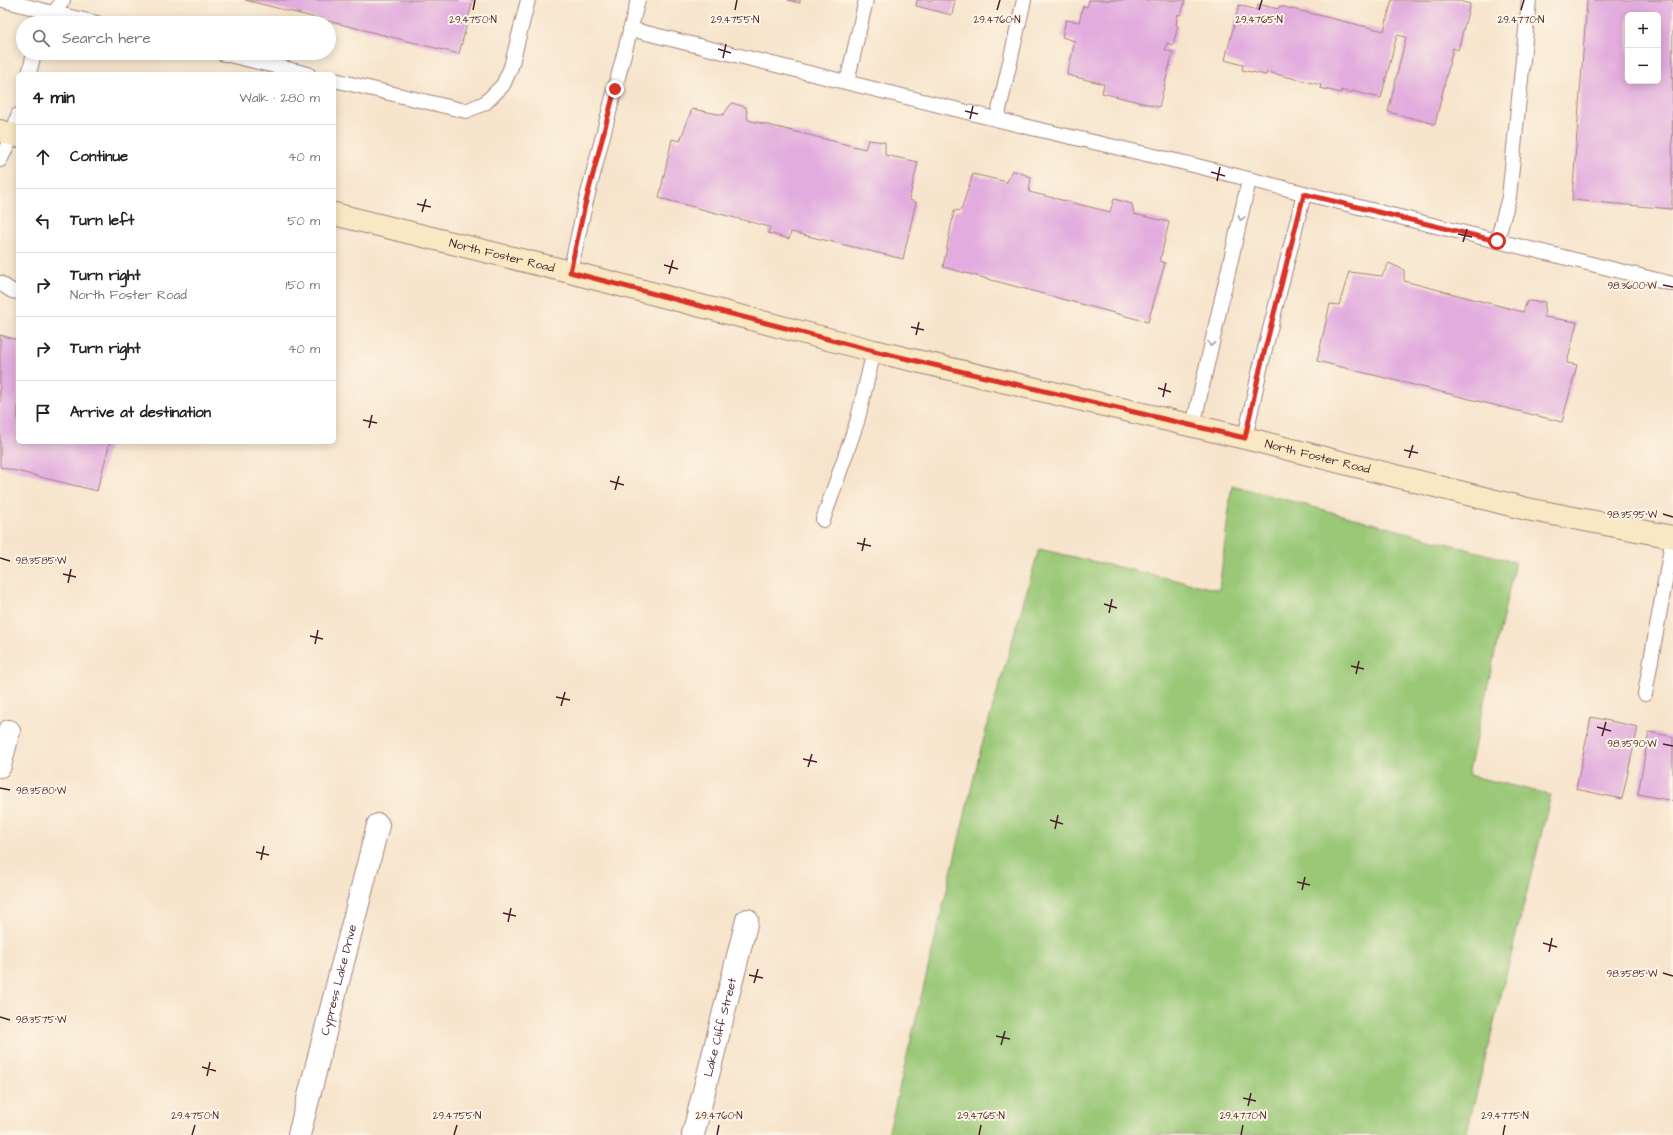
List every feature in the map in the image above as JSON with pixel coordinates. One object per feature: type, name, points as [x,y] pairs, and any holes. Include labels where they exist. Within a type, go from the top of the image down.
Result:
[{"type":"main road","name":"North Foster Road","points":[[336,214],[570,272],[874,351],[1245,438],[1528,508],[1673,537]]},
{"type":"street","points":[[0,766],[9,731]]},
{"type":"street","name":"Cypress Lake Drive","points":[[299,1135],[378,825]]},
{"type":"street","name":"Lake Cliff Street","points":[[693,1135],[748,920]]},
{"type":"lane","points":[[3,0],[66,16]]},
{"type":"lane","points":[[43,11],[63,0]]},
{"type":"lane","points":[[336,80],[466,111],[485,103],[503,85],[511,67],[528,0]]},
{"type":"lane","points":[[570,272],[585,205],[638,0]]},
{"type":"lane","points":[[847,82],[866,0]]},
{"type":"lane","points":[[997,119],[1024,0]]},
{"type":"lane","points":[[1497,241],[1509,197],[1529,0]]},
{"type":"lane","points":[[630,29],[1673,284]]},
{"type":"lane","points":[[29,72],[32,60]]},
{"type":"lane","points":[[250,60],[300,72]]},
{"type":"lane","points":[[0,160],[12,129]]},
{"type":"lane","points":[[1193,426],[1249,180]]},
{"type":"lane","points":[[1245,438],[1260,369],[1304,194]]},
{"type":"lane","points":[[0,284],[16,292]]},
{"type":"lane","points":[[823,520],[857,422],[874,351]]},
{"type":"lane","points":[[1645,694],[1673,537]]},
{"type":"green space","points":[[1232,485],[1515,562],[1468,775],[1551,795],[1466,1135],[888,1135],[981,748],[1039,549],[1219,590]]},
{"type":"building","points":[[245,0],[473,0],[459,54],[336,23],[336,16],[308,16]]},
{"type":"building","points":[[788,0],[800,0],[800,3]]},
{"type":"building","points":[[917,0],[955,0],[952,15],[916,6]]},
{"type":"building","points":[[1089,0],[1185,0],[1181,15],[1178,14],[1176,25],[1178,26],[1173,45],[1167,43],[1165,50],[1173,52],[1159,107],[1102,93],[1104,84],[1067,75],[1075,41],[1062,37],[1066,20],[1079,22],[1083,6],[1087,7]]},
{"type":"building","points":[[1392,0],[1456,0],[1470,4],[1458,50],[1453,48],[1435,124],[1388,112],[1406,37],[1397,35],[1381,98],[1352,91],[1351,93],[1341,90],[1341,93],[1320,88],[1321,85],[1267,72],[1266,75],[1242,70],[1243,65],[1225,60],[1239,5],[1257,10],[1258,4],[1278,9],[1280,6],[1384,31]]},
{"type":"building","points":[[1587,0],[1673,0],[1672,209],[1572,200]]},
{"type":"building","points":[[732,103],[746,107],[748,120],[865,149],[868,140],[885,142],[885,155],[918,162],[909,200],[916,202],[903,259],[791,232],[789,239],[768,233],[770,227],[659,198],[672,139],[680,141],[692,109],[723,115]]},
{"type":"building","points":[[1012,170],[1031,177],[1029,192],[1110,212],[1114,199],[1132,204],[1134,214],[1169,222],[1160,261],[1165,263],[1148,322],[943,267],[954,211],[961,210],[973,174],[1007,182]]},
{"type":"building","points":[[1389,263],[1404,270],[1404,281],[1523,312],[1527,301],[1545,302],[1544,317],[1577,322],[1567,363],[1577,365],[1562,422],[1317,361],[1330,304],[1339,305],[1349,272],[1382,276]]},
{"type":"building","points":[[0,335],[16,339],[16,444],[109,444],[97,491],[0,467]]},
{"type":"building","points":[[1591,717],[1638,727],[1622,799],[1576,789]]},
{"type":"building","points":[[1649,732],[1673,737],[1673,801],[1638,794]]},
{"type":"route","points":[[615,89],[585,205],[570,272],[874,351],[1245,438],[1260,369],[1304,194],[1497,241]]}]
